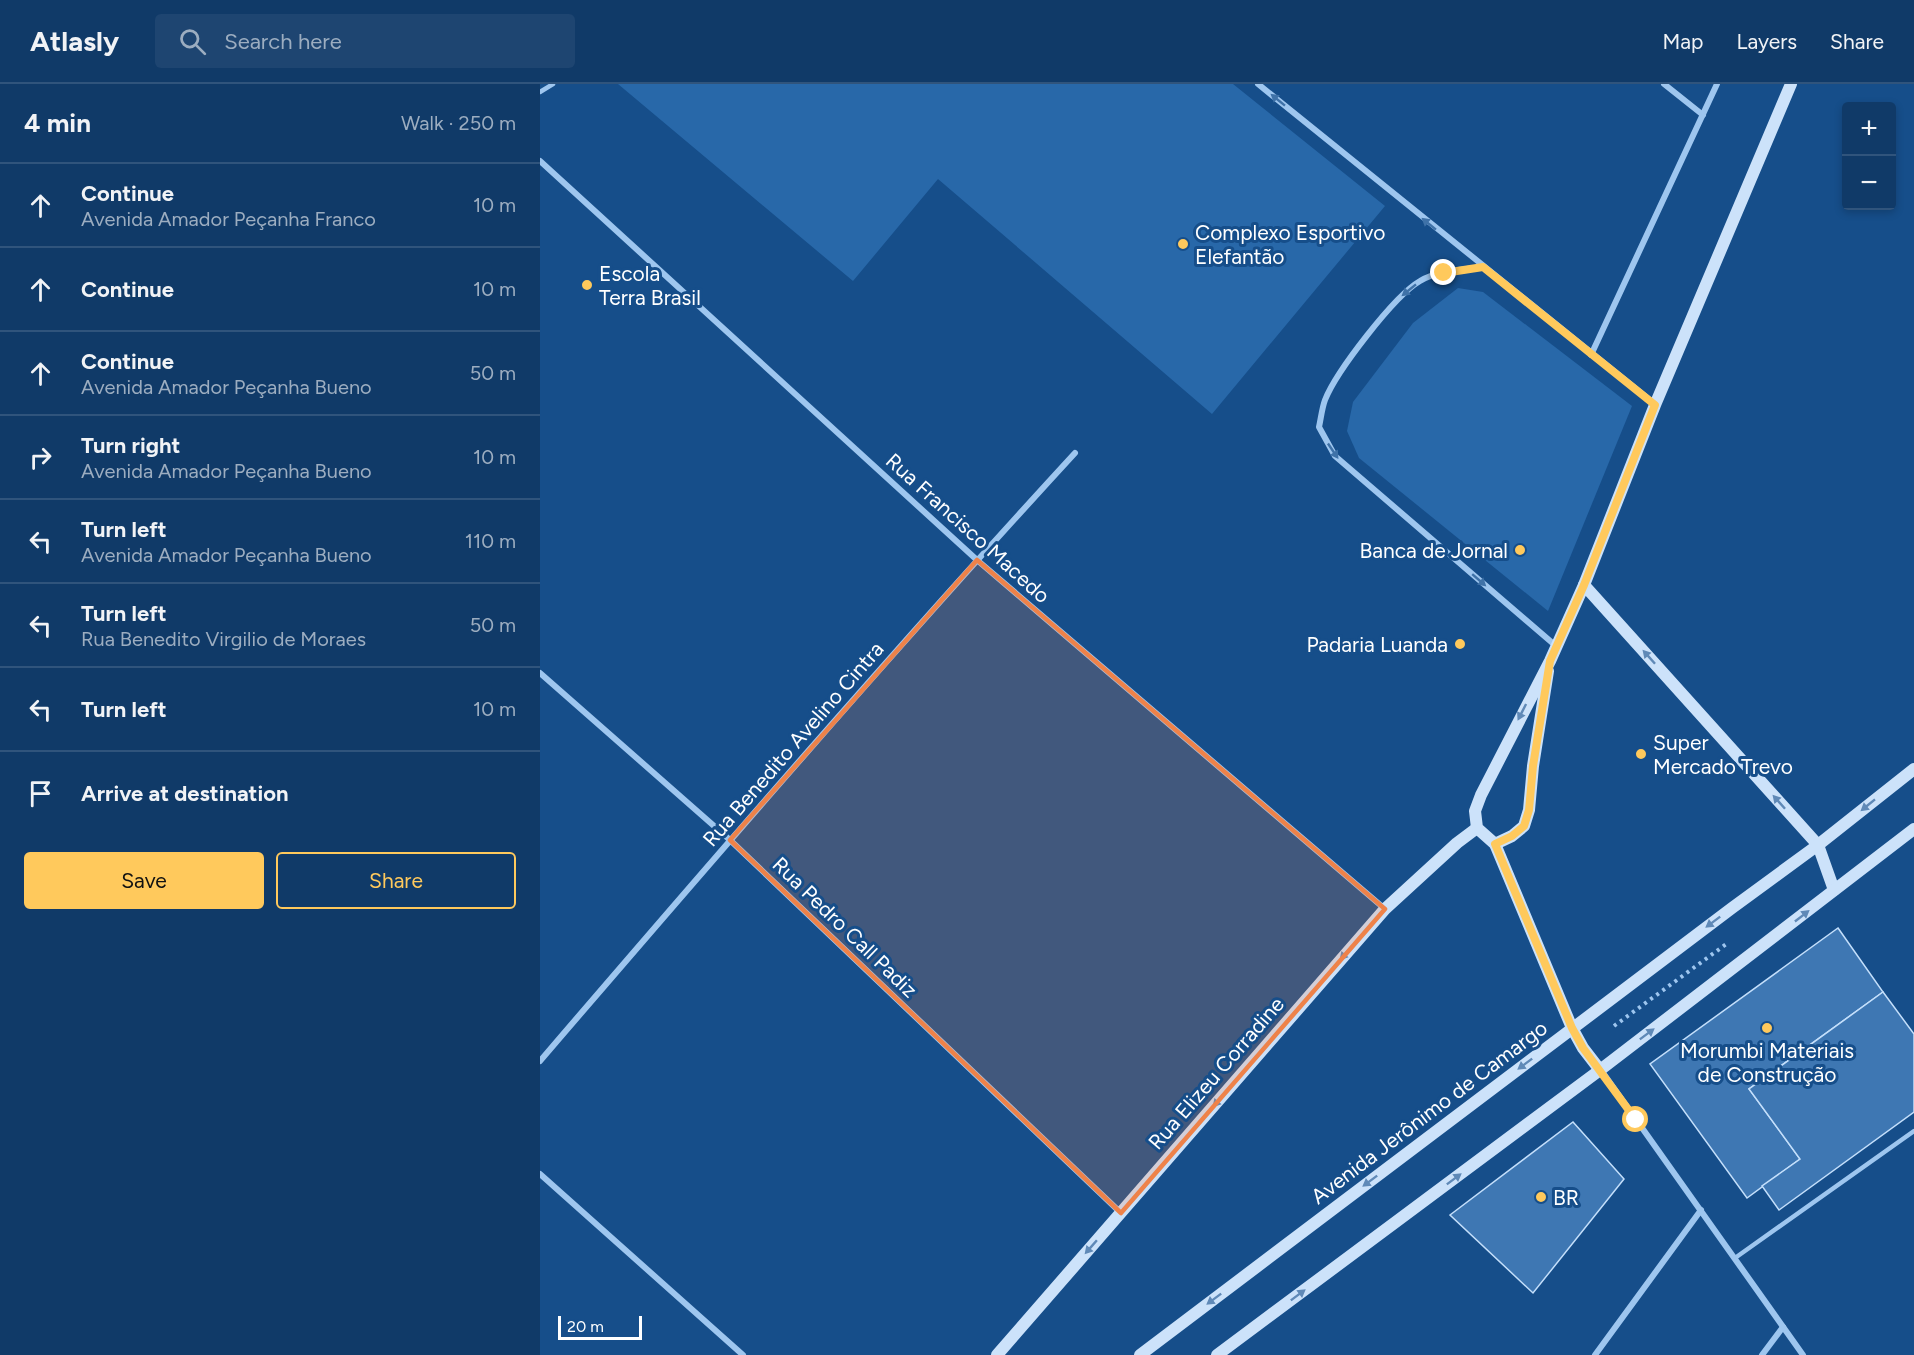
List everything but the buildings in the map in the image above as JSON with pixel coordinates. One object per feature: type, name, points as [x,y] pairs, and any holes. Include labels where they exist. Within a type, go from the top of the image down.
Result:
[{"type":"main road","points":[[1600,1070],[1583,1048],[1572,1028],[1495,844],[1477,828],[1475,811],[1550,661],[1584,585],[1655,405],[1791,84]]},
{"type":"main road","points":[[1584,585],[1818,845],[1834,890]]},
{"type":"main road","points":[[1495,844],[1512,836],[1524,826],[1529,810],[1533,766],[1550,661]]},
{"type":"main road","name":"Avenida Jerônimo de Camargo","points":[[1140,1355],[1818,845],[1914,769]]},
{"type":"main road","name":"Rua Elizeu Corradine","points":[[997,1355],[1385,909],[1456,843],[1477,828]]},
{"type":"main road","points":[[1217,1355],[1600,1070],[1914,829]]},
{"type":"street","points":[[1258,84],[1655,405]]},
{"type":"street","points":[[1664,84],[1702,115]]},
{"type":"street","points":[[1591,355],[1717,84]]},
{"type":"street","name":"Rua Francisco Macedo","points":[[541,165],[977,560],[1385,909]]},
{"type":"street","points":[[1483,267],[1444,273],[1420,281],[1398,299],[1340,371],[1324,401],[1319,427],[1335,456],[1556,646]]},
{"type":"street","name":"Rua Benedito Avelino Cintra","points":[[540,1061],[730,840],[977,560],[1075,453]]},
{"type":"street","name":"Rua Pedro Call Padiz","points":[[540,673],[730,840],[1121,1213]]},
{"type":"street","points":[[1600,1070],[1803,1355]]},
{"type":"street","points":[[540,1174],[743,1355]]},
{"type":"street","points":[[1595,1355],[1701,1210]]},
{"type":"street","points":[[1762,1355],[1783,1327]]},
{"type":"lane","points":[[540,92],[553,84]]},
{"type":"lane","points":[[1735,1258],[1914,1131]]},
{"type":"path","points":[[1611,1028],[1733,939]]},
{"type":"highlighted area","points":[[977,560],[1385,909],[1121,1213],[730,840]]},
{"type":"shaded area","name":"Complexo Esportivo Elefantão","points":[[618,84],[1233,84],[1385,206],[1212,414],[938,179],[853,281]]},
{"type":"shaded area","points":[[1458,288],[1483,292],[1632,406],[1548,611],[1359,458],[1347,431],[1353,402],[1413,323]]},
{"type":"place","name":"Complexo Esportivo Elefantão","points":[[1183,244]]},
{"type":"place","name":"Escola Terra Brasil","points":[[587,285]]},
{"type":"place","name":"Banca de Jornal","points":[[1520,550]]},
{"type":"place","name":"Padaria Luanda","points":[[1460,644]]},
{"type":"place","name":"Super Mercado Trevo","points":[[1641,754]]},
{"type":"place","name":"Morumbi Materiais de Construção","points":[[1767,1028]]},
{"type":"place","name":"BR","points":[[1541,1197]]},
{"type":"route","points":[[1444,273],[1483,267],[1655,405],[1584,585],[1550,661],[1533,766],[1529,810],[1524,826],[1512,836],[1495,844],[1572,1028],[1583,1048],[1636,1120]]}]
